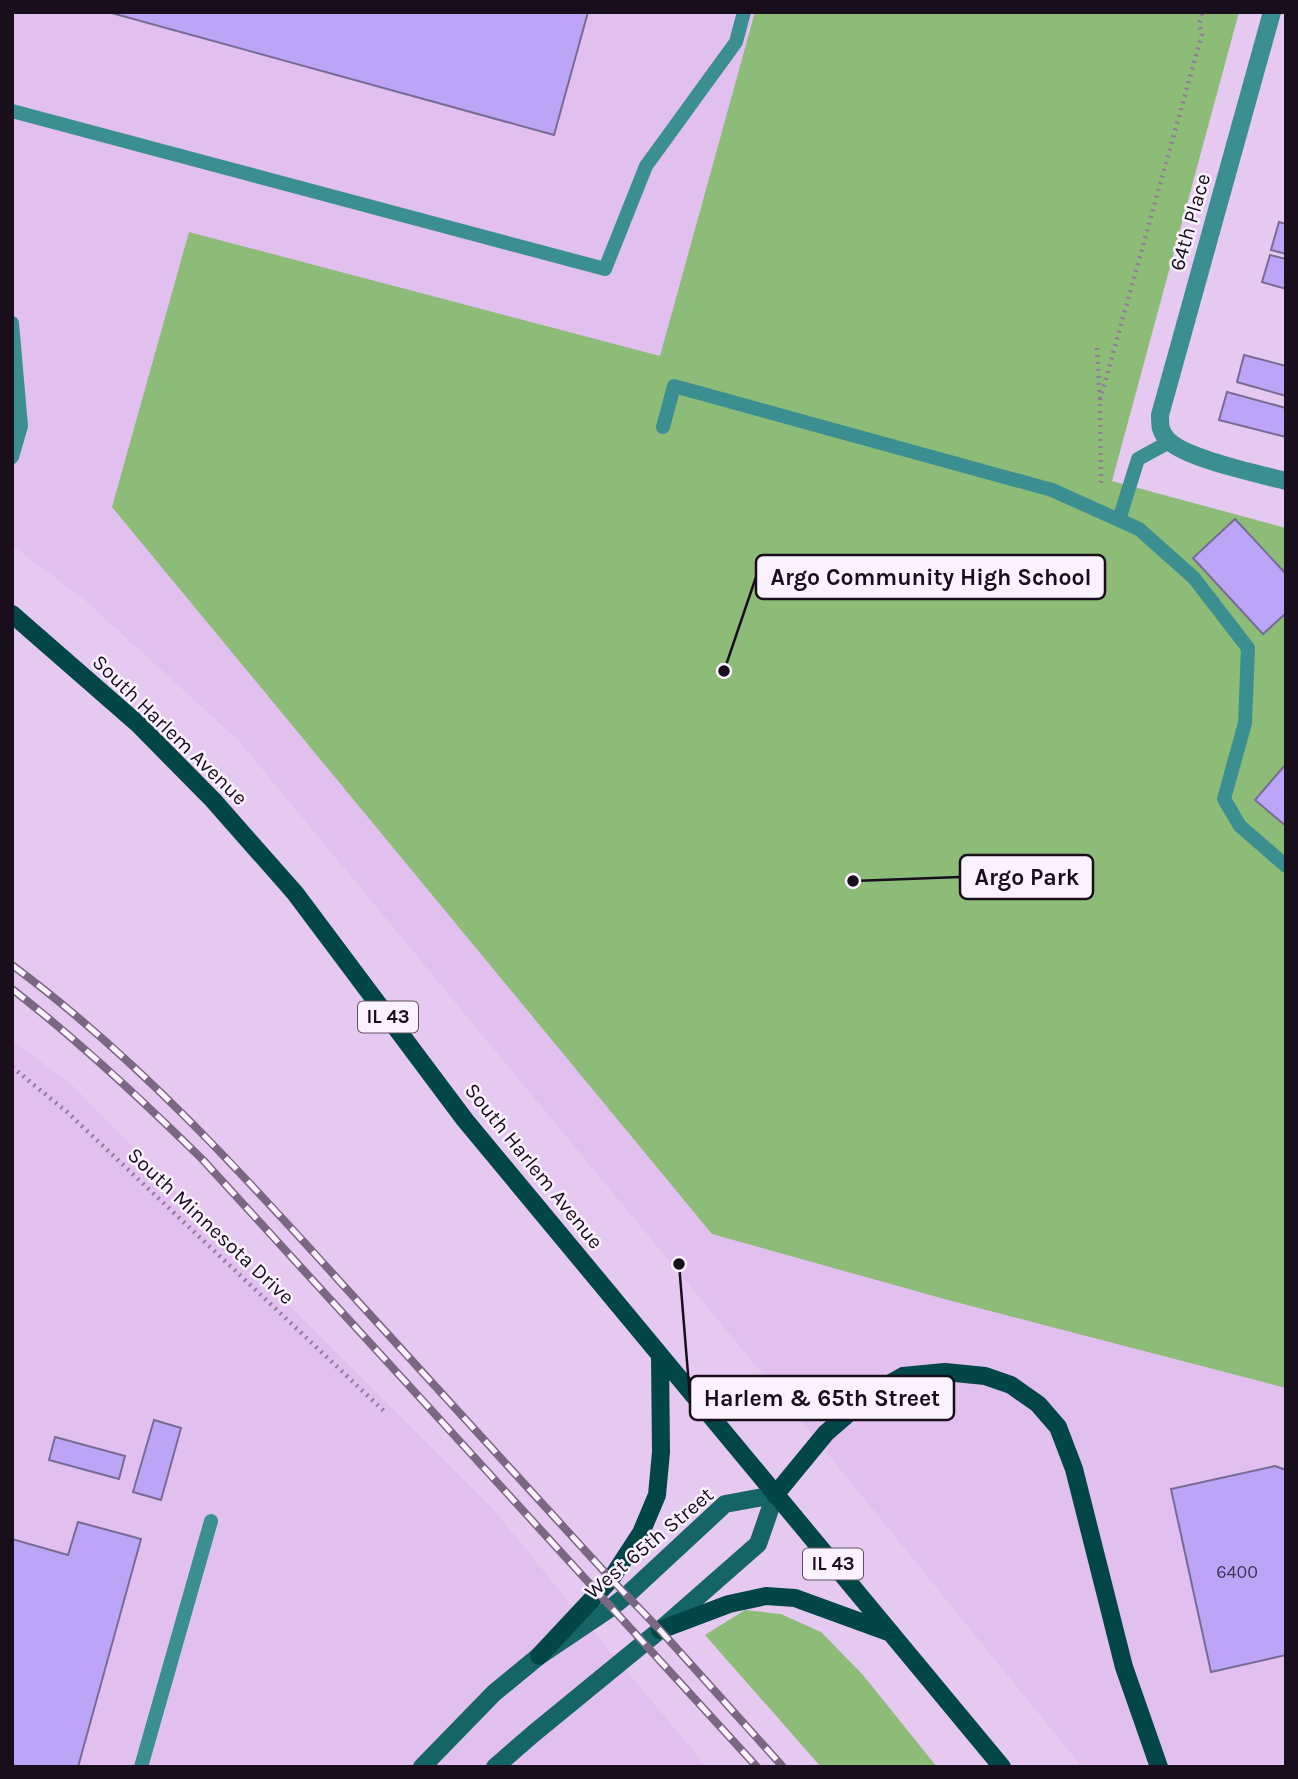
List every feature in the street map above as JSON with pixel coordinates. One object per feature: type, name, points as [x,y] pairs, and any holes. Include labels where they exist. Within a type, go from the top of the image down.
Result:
[{"type":"main road","name":"South Harlem Avenue","points":[[12,614],[138,724],[213,800],[286,882],[465,1119],[1002,1767]]},
{"type":"main road","points":[[539,1656],[611,1579],[641,1533],[657,1495],[661,1452],[660,1355]]},
{"type":"main road","points":[[775,1495],[826,1433],[871,1394],[903,1376],[945,1372],[985,1376],[1011,1385],[1038,1404],[1058,1427],[1074,1469],[1124,1667],[1159,1767]]},
{"type":"main road","points":[[660,1630],[729,1604],[766,1596],[795,1598],[891,1633]]},
{"type":"street","name":"64th Place","points":[[1169,442],[1160,429],[1160,415],[1272,12]]},
{"type":"street","points":[[1169,442],[1188,454],[1286,481]]},
{"type":"street","points":[[495,1767],[660,1630],[758,1544],[775,1495]]},
{"type":"street","name":"West 65th Street","points":[[422,1767],[494,1693],[539,1656],[612,1607],[725,1504],[775,1495]]},
{"type":"lane","points":[[12,111],[605,269],[646,166],[736,42],[744,12]]},
{"type":"lane","points":[[12,323],[21,426],[12,457]]},
{"type":"lane","points":[[663,427],[674,386],[1052,490],[1139,529],[1194,578],[1248,648],[1245,723],[1224,799],[1240,826],[1286,866]]},
{"type":"lane","points":[[1119,520],[1138,459],[1169,442]]},
{"type":"lane","points":[[141,1767],[211,1521]]},
{"type":"path","points":[[1100,400],[1202,34],[1199,24],[1203,12]]},
{"type":"path","points":[[1093,509],[1101,481],[1097,348]]},
{"type":"path","name":"South Minnesota Drive","points":[[12,1067],[67,1112],[385,1412]]},
{"type":"shaded area","points":[[12,12],[1239,12],[1112,481],[1286,528],[1286,1767],[1082,1767],[780,1395],[239,741],[86,601],[12,545]]},
{"type":"shaded area","points":[[12,1040],[74,1087],[494,1510],[707,1767],[12,1767]]},
{"type":"green space","points":[[755,12],[1239,12],[1112,481],[1286,528],[1286,1388],[948,1300],[712,1234],[112,507],[189,232],[660,356]]},
{"type":"green space","points":[[745,1610],[781,1614],[821,1632],[863,1675],[937,1767],[821,1767],[705,1635]]},
{"type":"building","points":[[108,12],[588,12],[554,135]]},
{"type":"building","points":[[1279,222],[1286,224],[1286,254],[1271,250]]},
{"type":"building","points":[[1270,255],[1286,259],[1286,289],[1262,282]]},
{"type":"building","points":[[1244,355],[1286,366],[1286,396],[1237,382]]},
{"type":"building","points":[[1227,392],[1286,408],[1286,437],[1219,420]]},
{"type":"building","points":[[1235,519],[1286,574],[1286,613],[1263,634],[1193,558]]},
{"type":"building","points":[[1286,764],[1286,826],[1255,800]]},
{"type":"building","points":[[154,1420],[181,1428],[161,1500],[133,1492]]},
{"type":"building","points":[[55,1437],[125,1456],[119,1479],[49,1460]]},
{"type":"building","points":[[1275,1466],[1286,1470],[1286,1655],[1211,1672],[1171,1489]]},
{"type":"building","points":[[78,1522],[141,1539],[78,1767],[12,1767],[12,1539],[68,1555]]},
{"type":"railway","points":[[12,965],[102,1038],[226,1158],[783,1767]]},
{"type":"railway","points":[[12,989],[110,1072],[203,1160],[757,1767]]},
{"type":"place","name":"Argo Community High School","points":[[724,671]]},
{"type":"place","name":"Argo Park","points":[[853,881]]},
{"type":"place","name":"Harlem & 65th Street","points":[[679,1264]]}]
